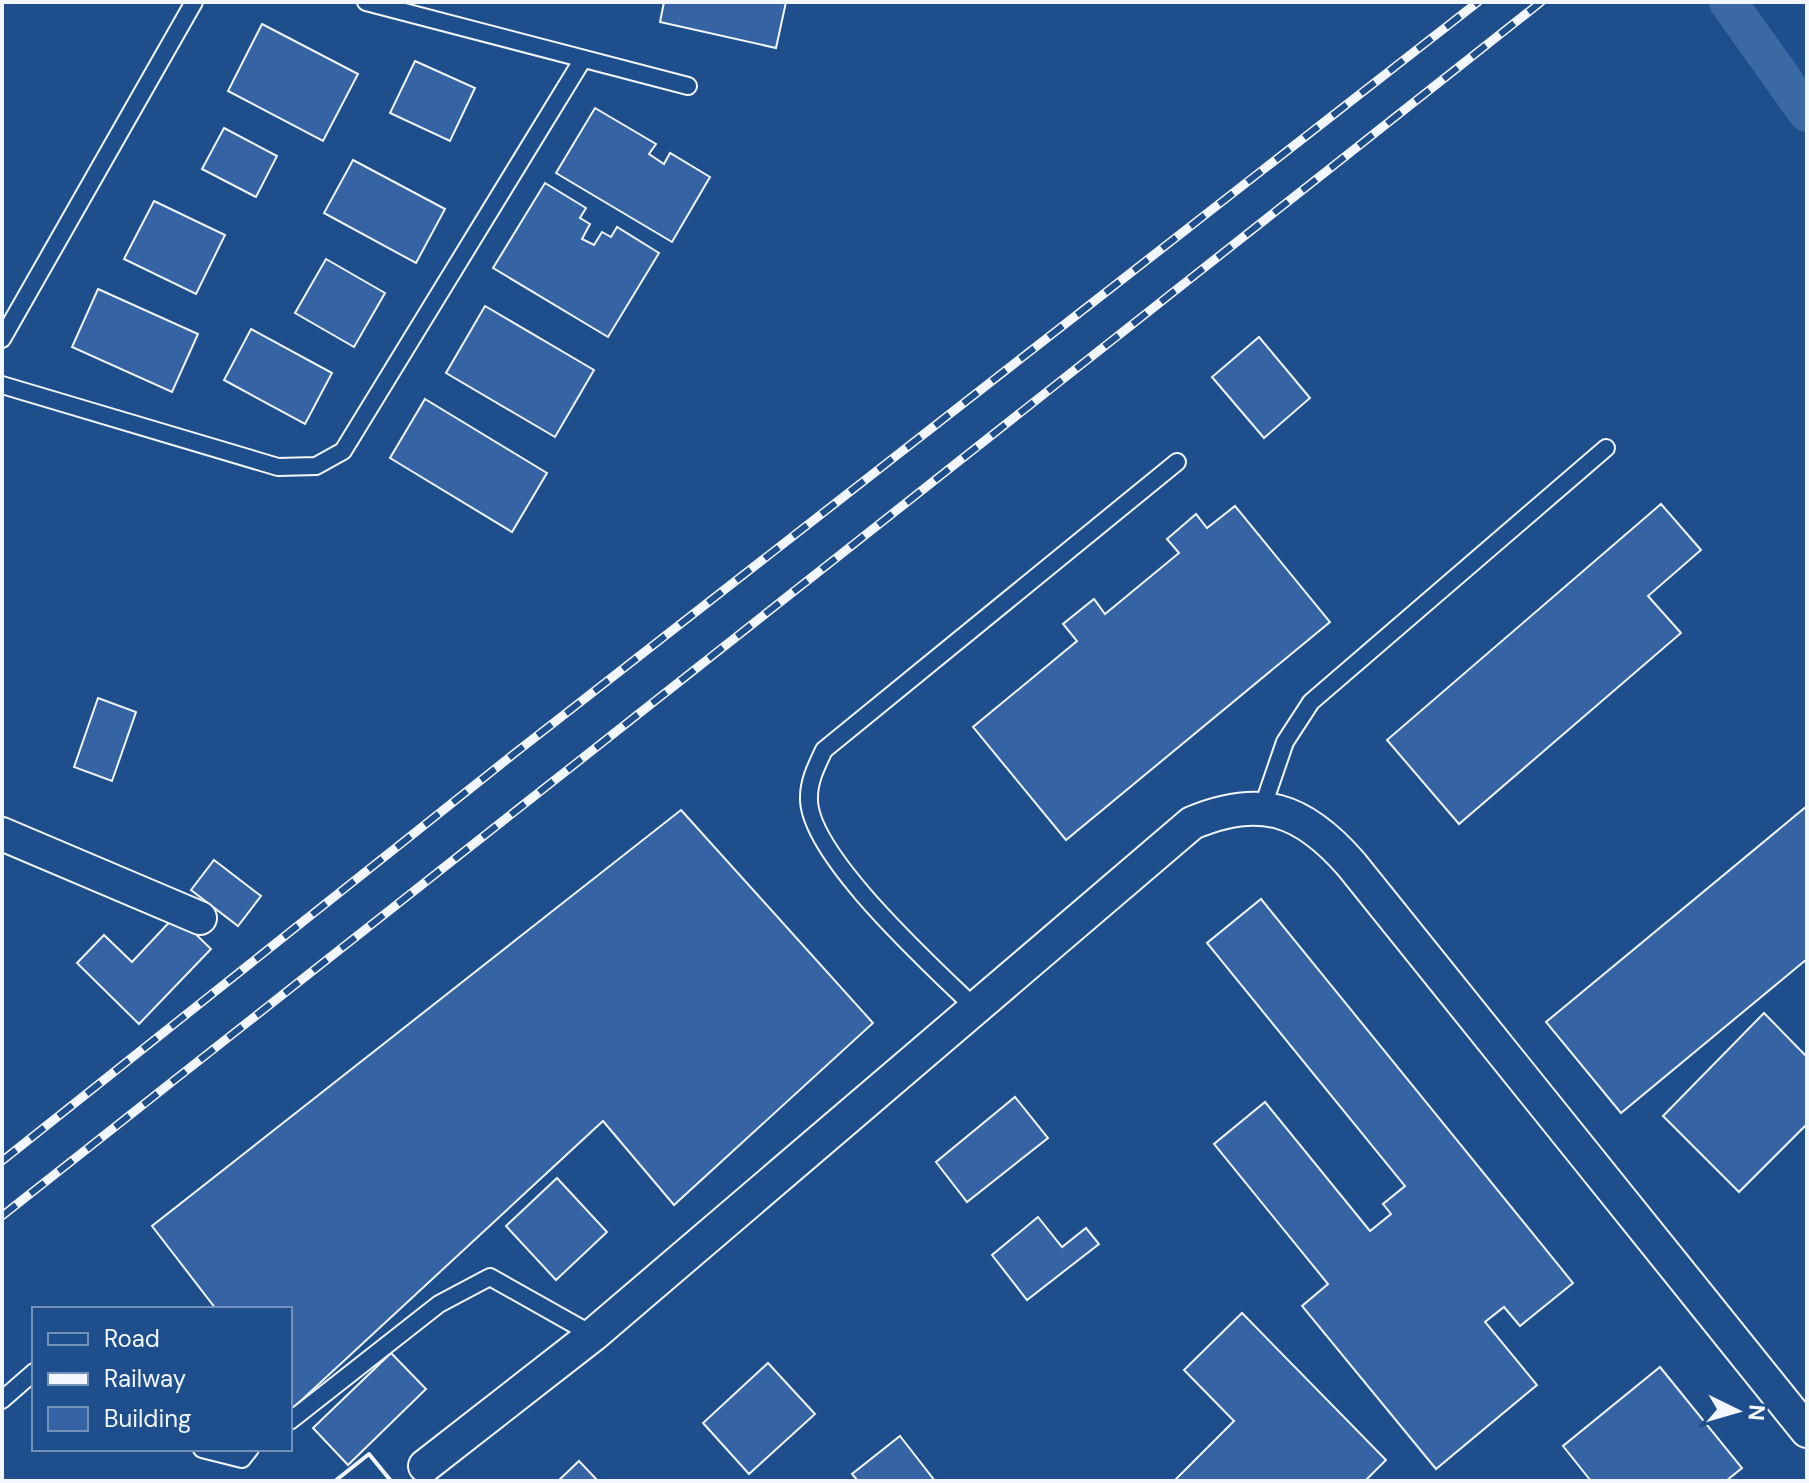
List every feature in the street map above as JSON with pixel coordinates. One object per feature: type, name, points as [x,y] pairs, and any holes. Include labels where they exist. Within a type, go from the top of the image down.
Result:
[{"type":"street","points":[[425,1466],[593,1335],[1192,823],[1222,810],[1263,806],[1299,819],[1328,838],[1351,864],[1807,1431]]},
{"type":"street","points":[[2,834],[200,918]]},
{"type":"lane","points":[[2,339],[194,2]]},
{"type":"lane","points":[[366,2],[688,86]]},
{"type":"lane","points":[[2,385],[278,467],[316,466],[343,451],[583,59]]},
{"type":"lane","points":[[1263,806],[1285,742],[1311,702],[1606,448]]},
{"type":"lane","points":[[975,1008],[887,923],[819,835],[808,799],[813,771],[824,750],[1177,462]]},
{"type":"lane","points":[[292,1419],[439,1304],[490,1277],[593,1335]]},
{"type":"lane","points":[[2,1400],[32,1374]]},
{"type":"lane","points":[[210,1451],[242,1459],[248,1451]]},
{"type":"building","points":[[664,2],[786,2],[776,48],[660,22]]},
{"type":"building","points":[[262,24],[358,74],[323,141],[228,91]]},
{"type":"building","points":[[415,61],[475,88],[450,141],[390,113]]},
{"type":"building","points":[[595,108],[656,144],[649,154],[664,164],[670,153],[710,177],[672,242],[556,173]]},
{"type":"building","points":[[224,128],[277,156],[256,197],[202,169]]},
{"type":"building","points":[[353,160],[445,209],[416,263],[324,213]]},
{"type":"building","points":[[545,183],[586,208],[580,218],[590,224],[582,239],[594,245],[602,232],[611,237],[617,227],[659,253],[608,337],[493,268]]},
{"type":"building","points":[[154,201],[225,235],[196,294],[124,259]]},
{"type":"building","points":[[326,259],[385,293],[354,347],[295,313]]},
{"type":"building","points":[[98,289],[198,334],[172,392],[72,347]]},
{"type":"building","points":[[485,306],[594,370],[555,437],[446,373]]},
{"type":"building","points":[[251,329],[332,373],[305,424],[224,380]]},
{"type":"building","points":[[1259,337],[1310,398],[1264,438],[1212,377]]},
{"type":"building","points":[[425,399],[547,473],[512,532],[390,458]]},
{"type":"building","points":[[1661,504],[1701,550],[1648,596],[1681,633],[1459,824],[1387,740]]},
{"type":"building","points":[[1235,506],[1330,622],[1066,840],[973,727],[1077,641],[1063,624],[1094,599],[1105,614],[1179,553],[1167,539],[1196,514],[1207,528]]},
{"type":"building","points":[[98,698],[136,712],[112,781],[74,767]]},
{"type":"building","points":[[1807,806],[1807,959],[1621,1113],[1546,1022]]},
{"type":"building","points":[[681,810],[873,1023],[674,1205],[603,1121],[293,1408],[292,1307],[214,1307],[152,1226]]},
{"type":"building","points":[[214,860],[261,896],[238,926],[191,890]]},
{"type":"building","points":[[1261,899],[1573,1283],[1520,1326],[1504,1307],[1485,1322],[1537,1385],[1436,1469],[1302,1306],[1328,1284],[1214,1144],[1265,1102],[1370,1231],[1391,1214],[1383,1204],[1405,1186],[1207,943]]},
{"type":"building","points":[[176,915],[211,949],[139,1024],[77,963],[104,935],[132,962]]},
{"type":"building","points":[[1764,1013],[1807,1057],[1807,1124],[1739,1192],[1663,1116]]},
{"type":"building","points":[[1015,1097],[1048,1138],[967,1202],[936,1162]]},
{"type":"building","points":[[557,1178],[607,1232],[556,1280],[506,1226]]},
{"type":"building","points":[[1038,1217],[1062,1247],[1086,1228],[1099,1244],[1027,1300],[992,1255]]},
{"type":"building","points":[[1242,1313],[1386,1460],[1365,1481],[1174,1481],[1234,1421],[1184,1370]]},
{"type":"building","points":[[391,1353],[426,1389],[348,1465],[313,1428]]},
{"type":"building","points":[[768,1363],[815,1414],[749,1474],[703,1423]]},
{"type":"building","points":[[1660,1367],[1742,1468],[1726,1481],[1591,1481],[1563,1446]]},
{"type":"building","points":[[900,1436],[935,1481],[858,1481],[852,1474]]},
{"type":"building","points":[[579,1461],[598,1481],[558,1481]]},
{"type":"waterway","points":[[1728,2],[1807,113]]},
{"type":"railway","points":[[2,1161],[515,753],[1478,2]]},
{"type":"railway","points":[[2,1216],[1541,2]]},
{"type":"wall","points":[[335,1481],[369,1454],[391,1481]]}]
